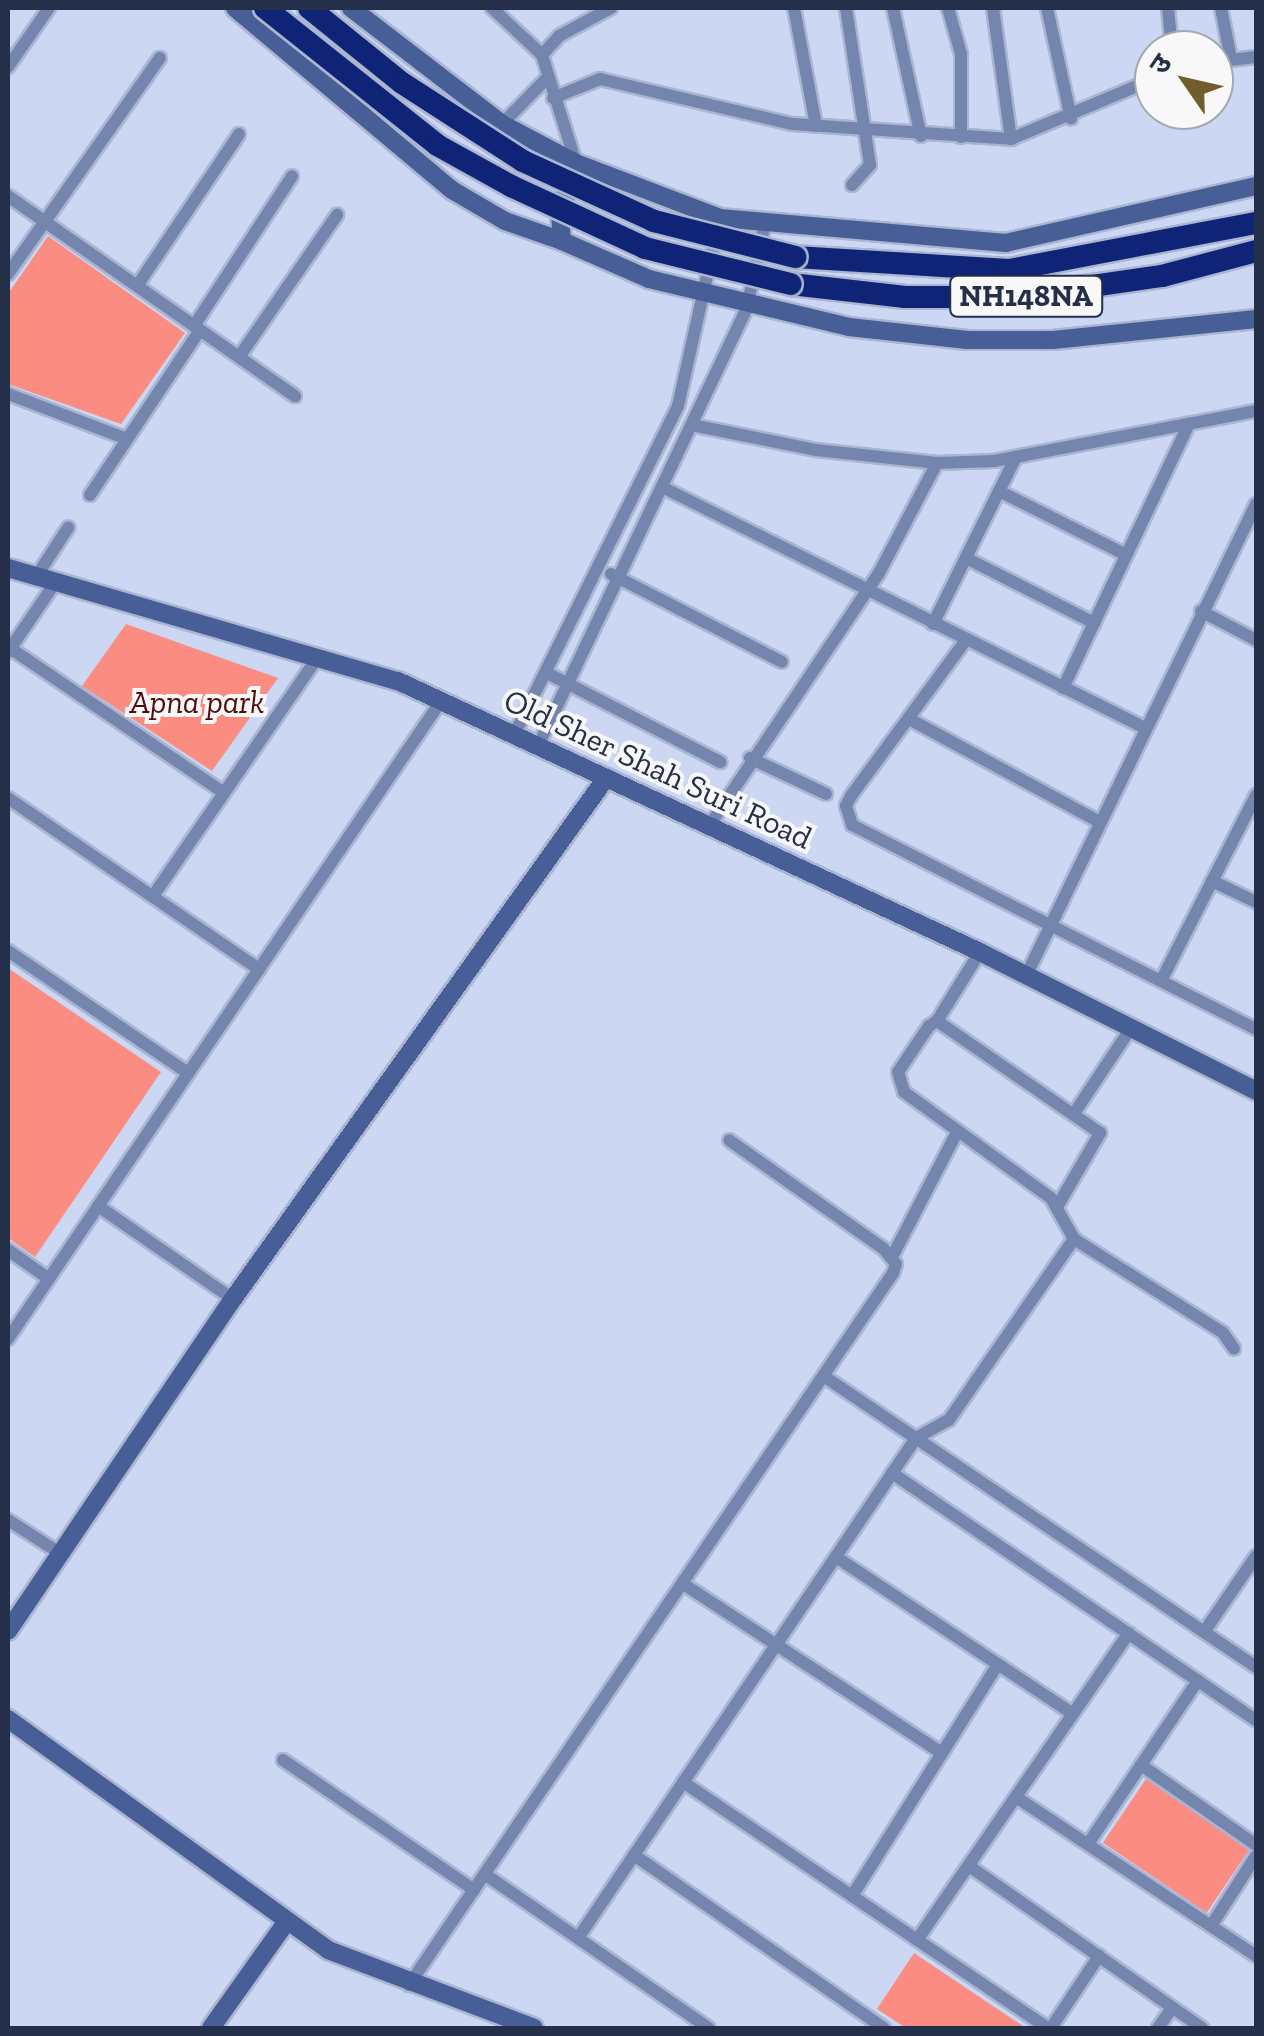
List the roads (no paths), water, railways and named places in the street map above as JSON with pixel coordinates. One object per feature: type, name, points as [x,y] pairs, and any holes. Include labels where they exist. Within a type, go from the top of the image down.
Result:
[{"type":"highway","name":"NH148NA","points":[[265,8],[424,135],[510,186],[645,248],[791,284],[905,296],[1016,297],[1162,276],[1256,251]]},
{"type":"highway","name":"NH148NA","points":[[309,8],[402,83],[523,161],[654,221],[795,256],[1009,270],[1256,223]]},
{"type":"street","points":[[8,67],[49,8]]},
{"type":"street","points":[[234,8],[452,190],[504,221],[706,296],[747,307],[967,340],[1053,340],[1256,319]]},
{"type":"street","points":[[350,8],[502,124],[576,162],[720,218],[1006,243],[1256,186]]},
{"type":"street","points":[[492,8],[542,55],[576,162],[560,214],[562,241]]},
{"type":"street","points":[[542,55],[559,36],[611,8]]},
{"type":"street","points":[[794,8],[816,126]]},
{"type":"street","points":[[846,8],[868,131],[870,166],[852,185]]},
{"type":"street","points":[[893,8],[921,136]]},
{"type":"street","points":[[948,8],[961,54],[962,137]]},
{"type":"street","points":[[992,8],[1010,139]]},
{"type":"street","points":[[1047,8],[1071,118]]},
{"type":"street","points":[[8,274],[160,58]]},
{"type":"street","points":[[502,124],[548,77]]},
{"type":"street","points":[[553,98],[600,79],[816,126],[1010,139],[1071,118],[1134,88]]},
{"type":"street","points":[[137,286],[240,134]]},
{"type":"street","points":[[90,495],[292,176]]},
{"type":"street","points":[[8,196],[294,396]]},
{"type":"street","points":[[239,357],[337,215]]},
{"type":"street","points":[[514,735],[601,569],[678,406],[706,296],[720,218]]},
{"type":"street","points":[[538,746],[747,307],[765,223]]},
{"type":"street","points":[[8,394],[127,440]]},
{"type":"street","points":[[692,425],[816,450],[937,463],[1016,456],[1256,411]]},
{"type":"street","points":[[1063,688],[1189,424]]},
{"type":"street","points":[[933,624],[1016,456]]},
{"type":"street","points":[[709,826],[750,758],[866,591],[937,463]]},
{"type":"street","points":[[662,487],[1145,728]]},
{"type":"street","points":[[998,492],[1126,555]]},
{"type":"street","points":[[1026,976],[1201,611],[1255,511]]},
{"type":"street","points":[[36,577],[68,528]]},
{"type":"street","points":[[966,558],[1094,623]]},
{"type":"street","name":"Old Sher Shah Suri Road","points":[[8,568],[317,658],[441,701],[980,952],[1256,1090]]},
{"type":"street","points":[[601,569],[782,662]]},
{"type":"street","points":[[55,583],[9,650],[224,793]]},
{"type":"street","points":[[1201,611],[1256,640]]},
{"type":"street","points":[[966,640],[852,796],[852,825],[1049,928],[1256,1029]]},
{"type":"street","points":[[152,896],[317,658]]},
{"type":"street","points":[[547,672],[720,762]]},
{"type":"street","points":[[8,1339],[441,701]]},
{"type":"street","points":[[911,720],[1100,822]]},
{"type":"street","points":[[750,758],[826,794]]},
{"type":"street","points":[[8,1631],[233,1299],[606,778]]},
{"type":"street","points":[[1160,981],[1256,795]]},
{"type":"street","points":[[8,798],[259,968]]},
{"type":"street","points":[[1212,880],[1256,902]]},
{"type":"street","points":[[8,952],[188,1074]]},
{"type":"street","points":[[980,952],[937,1021],[914,1044],[897,1082],[956,1134],[1058,1207],[1074,1239],[1224,1333],[1234,1349]]},
{"type":"street","points":[[937,1021],[1075,1112],[1100,1133],[1099,1144],[1058,1207]]},
{"type":"street","points":[[1075,1112],[1131,1028]]},
{"type":"street","points":[[409,1984],[685,1585],[893,1273],[892,1256],[956,1134]]},
{"type":"street","points":[[729,1140],[892,1256]]},
{"type":"street","points":[[98,1206],[233,1299]]},
{"type":"street","points":[[578,1938],[916,1438],[949,1420],[1074,1239]]},
{"type":"street","points":[[8,1250],[48,1279]]},
{"type":"street","points":[[825,1377],[1256,1667]]},
{"type":"street","points":[[892,1473],[1256,1720]]},
{"type":"street","points":[[8,1520],[58,1552]]},
{"type":"street","points":[[836,1556],[1073,1714]]},
{"type":"street","points":[[1204,1632],[1256,1556]]},
{"type":"street","points":[[685,1585],[942,1752]]},
{"type":"street","points":[[918,1940],[1129,1633]]},
{"type":"street","points":[[852,1896],[998,1664]]},
{"type":"street","points":[[1088,1844],[1198,1680]]},
{"type":"street","points":[[8,1718],[285,1924],[409,1984],[534,2028]]},
{"type":"street","points":[[283,1760],[474,1890]]},
{"type":"street","points":[[1141,1766],[1256,1846]]},
{"type":"street","points":[[684,1782],[1050,2028],[1099,1956]]},
{"type":"street","points":[[1016,1797],[1256,1956]]},
{"type":"street","points":[[634,1855],[884,2028]]},
{"type":"street","points":[[1211,1926],[1256,1856]]},
{"type":"street","points":[[969,1866],[1202,2028]]},
{"type":"street","points":[[486,1875],[709,2028]]},
{"type":"street","points":[[211,2028],[285,1924]]},
{"type":"street","points":[[1158,2028],[1172,2008]]},
{"type":"park label","name":"Apna park","points":[[197,702]]}]
